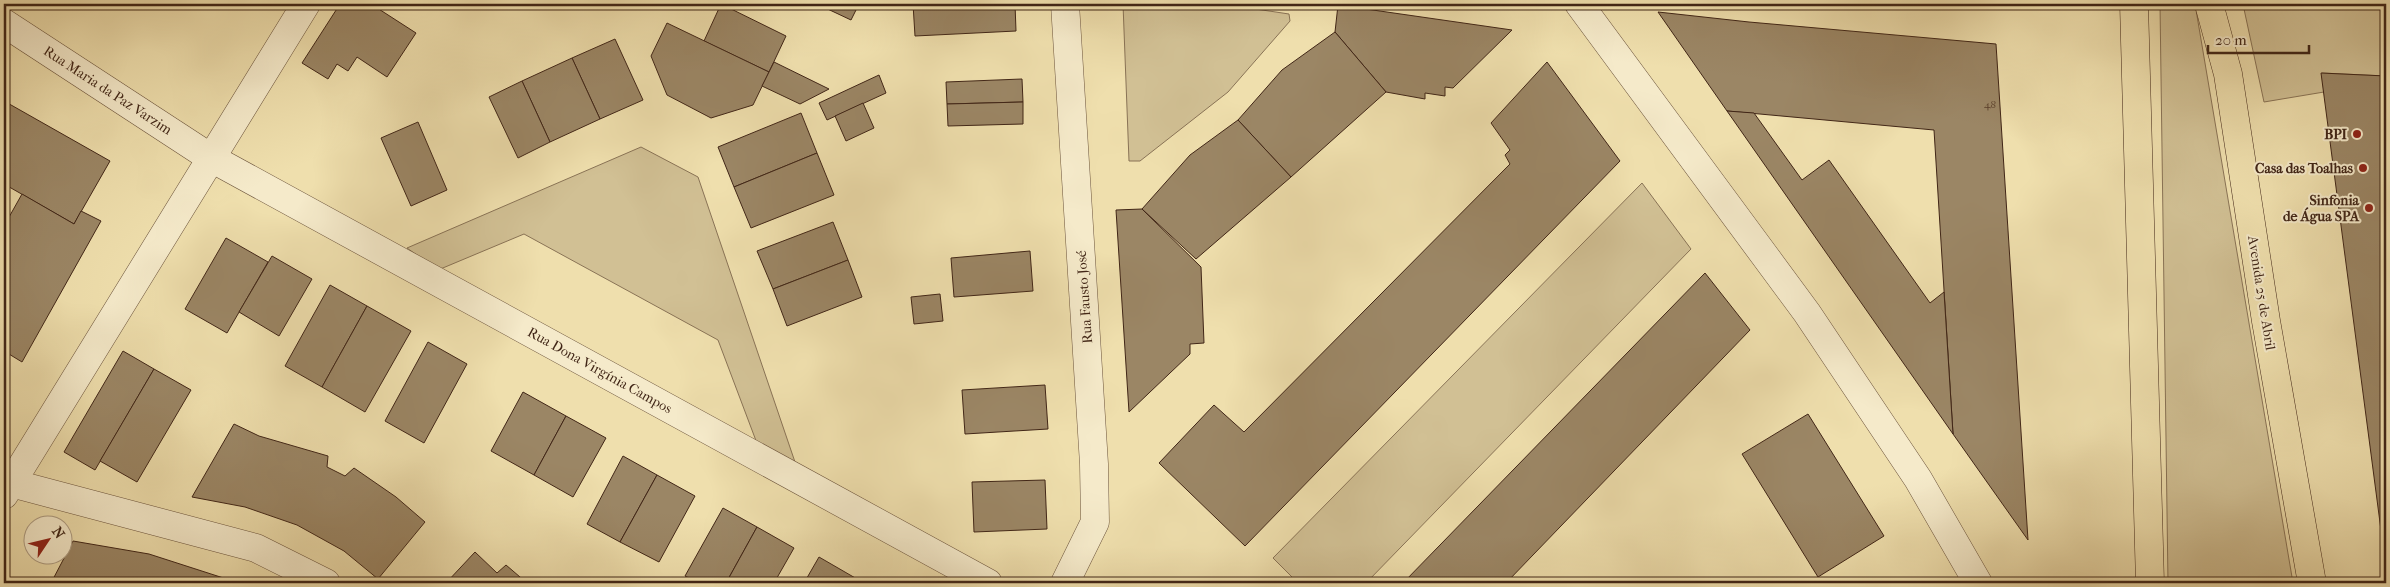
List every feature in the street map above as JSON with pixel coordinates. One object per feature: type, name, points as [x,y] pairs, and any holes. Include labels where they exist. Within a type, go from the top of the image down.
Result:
[{"type":"main road","points":[[2134,4],[2150,583]]},
{"type":"main road","name":"Avenida 25 de Abril","points":[[2209,4],[2228,74],[2266,321],[2312,583]]},
{"type":"main road","points":[[2220,43],[2223,4]]},
{"type":"street","points":[[306,4],[7,489],[256,548],[326,583]]},
{"type":"street","name":"Rua Fausto José","points":[[1064,583],[1095,522],[1094,464],[1065,4]]},
{"type":"street","points":[[1579,4],[1807,313],[1918,479],[1978,583]]},
{"type":"street","name":"Rua Maria da Paz Varzim","points":[[4,23],[211,158]]},
{"type":"street","name":"Rua Dona Virgínia Campos","points":[[211,158],[988,583]]},
{"type":"shaded area","points":[[1123,4],[1222,4],[1289,14],[1290,21],[1228,92],[1140,161],[1129,161]]},
{"type":"shaded area","points":[[2160,4],[2195,4],[2293,583],[2168,583]]},
{"type":"shaded area","points":[[2246,4],[2386,4],[2386,76],[2322,73],[2324,92],[2264,102],[2244,9]]},
{"type":"shaded area","points":[[641,147],[698,177],[796,465],[758,446],[718,340],[524,234],[438,270],[407,248]]},
{"type":"shaded area","points":[[1642,183],[1691,249],[1366,583],[1298,583],[1273,558]]},
{"type":"building","points":[[340,4],[371,4],[416,33],[387,77],[357,57],[348,71],[337,64],[328,79],[302,63]]},
{"type":"building","points":[[721,4],[786,36],[769,72],[704,41]]},
{"type":"building","points":[[817,4],[859,4],[851,20]]},
{"type":"building","points":[[913,4],[1015,4],[1016,31],[915,36]]},
{"type":"building","points":[[1338,5],[1512,30],[1453,88],[1445,87],[1445,96],[1425,93],[1425,99],[1386,92],[1335,32]]},
{"type":"building","points":[[1658,12],[1996,44],[2028,540],[1953,434],[1934,130],[1727,111]]},
{"type":"building","points":[[667,23],[769,72],[753,105],[711,118],[667,95],[651,56]]},
{"type":"building","points":[[1335,32],[1386,92],[1291,177],[1238,120],[1282,70]]},
{"type":"building","points":[[615,39],[643,100],[600,119],[572,58]]},
{"type":"building","points":[[572,58],[600,119],[550,142],[522,81]]},
{"type":"building","points":[[774,62],[829,89],[800,104],[762,86]]},
{"type":"building","points":[[1547,62],[1620,161],[1245,546],[1159,463],[1214,405],[1244,432],[1510,164],[1505,155],[1510,150],[1491,123]]},
{"type":"building","points":[[2321,73],[2386,76],[2386,553],[2384,553]]},
{"type":"building","points":[[879,75],[886,93],[827,120],[819,103]]},
{"type":"building","points":[[1022,79],[1023,102],[947,104],[946,82]]},
{"type":"building","points":[[522,81],[550,142],[518,158],[489,97]]},
{"type":"building","points":[[4,101],[110,161],[74,224],[4,184]]},
{"type":"building","points":[[1023,102],[1023,124],[948,126],[947,104]]},
{"type":"building","points":[[863,103],[874,128],[846,141],[835,116]]},
{"type":"building","points":[[1727,111],[1754,113],[1802,180],[1829,160],[1930,303],[1944,292],[1953,434]]},
{"type":"building","points":[[801,113],[817,153],[734,187],[718,147]]},
{"type":"building","points":[[1238,120],[1291,177],[1196,259],[1142,209],[1190,155]]},
{"type":"building","points":[[418,122],[447,190],[411,206],[381,138]]},
{"type":"building","points":[[817,153],[834,195],[751,228],[734,187]]},
{"type":"building","points":[[22,194],[74,224],[81,211],[101,221],[22,362],[4,351],[4,226]]},
{"type":"building","points":[[1142,209],[1201,267],[1204,343],[1190,344],[1190,354],[1129,412],[1116,210]]},
{"type":"building","points":[[833,222],[848,260],[773,289],[757,251]]},
{"type":"building","points":[[226,238],[268,262],[227,333],[185,309]]},
{"type":"building","points":[[1030,251],[1033,291],[954,297],[951,258]]},
{"type":"building","points":[[272,256],[312,279],[279,336],[239,312]]},
{"type":"building","points":[[848,260],[862,297],[787,326],[773,289]]},
{"type":"building","points":[[1705,273],[1750,330],[1506,583],[1403,583]]},
{"type":"building","points":[[330,285],[367,306],[322,387],[285,366]]},
{"type":"building","points":[[940,294],[943,321],[914,324],[911,297]]},
{"type":"building","points":[[367,306],[411,331],[365,412],[322,387]]},
{"type":"building","points":[[428,342],[467,364],[424,443],[385,421]]},
{"type":"building","points":[[123,351],[154,369],[95,470],[64,452]]},
{"type":"building","points":[[154,369],[191,390],[137,482],[100,461]]},
{"type":"building","points":[[1045,385],[1048,429],[965,434],[962,390]]},
{"type":"building","points":[[523,392],[566,416],[534,475],[491,451]]},
{"type":"building","points":[[1808,414],[1884,536],[1818,577],[1742,454]]},
{"type":"building","points":[[566,416],[606,438],[573,497],[534,475]]},
{"type":"building","points":[[234,424],[259,436],[328,456],[327,467],[345,476],[354,468],[396,497],[425,522],[378,579],[344,551],[297,525],[245,507],[192,497]]},
{"type":"building","points":[[623,456],[657,475],[620,542],[587,524]]},
{"type":"building","points":[[657,475],[695,496],[659,562],[620,542]]},
{"type":"building","points":[[1045,480],[1047,529],[974,532],[972,482]]},
{"type":"building","points":[[723,508],[757,527],[726,583],[699,583],[685,576]]},
{"type":"building","points":[[757,527],[794,548],[774,583],[726,583]]},
{"type":"building","points":[[73,541],[149,554],[239,583],[51,583],[61,564],[72,564]]},
{"type":"building","points":[[475,552],[497,573],[506,565],[527,583],[446,583]]},
{"type":"building","points":[[819,557],[857,579],[855,583],[804,583]]},
{"type":"place","name":"BPI","points":[[2357,134]]},
{"type":"place","name":"Casa das Toalhas","points":[[2363,168]]},
{"type":"place","name":"Sinfonia de Água SPA","points":[[2369,208]]}]
